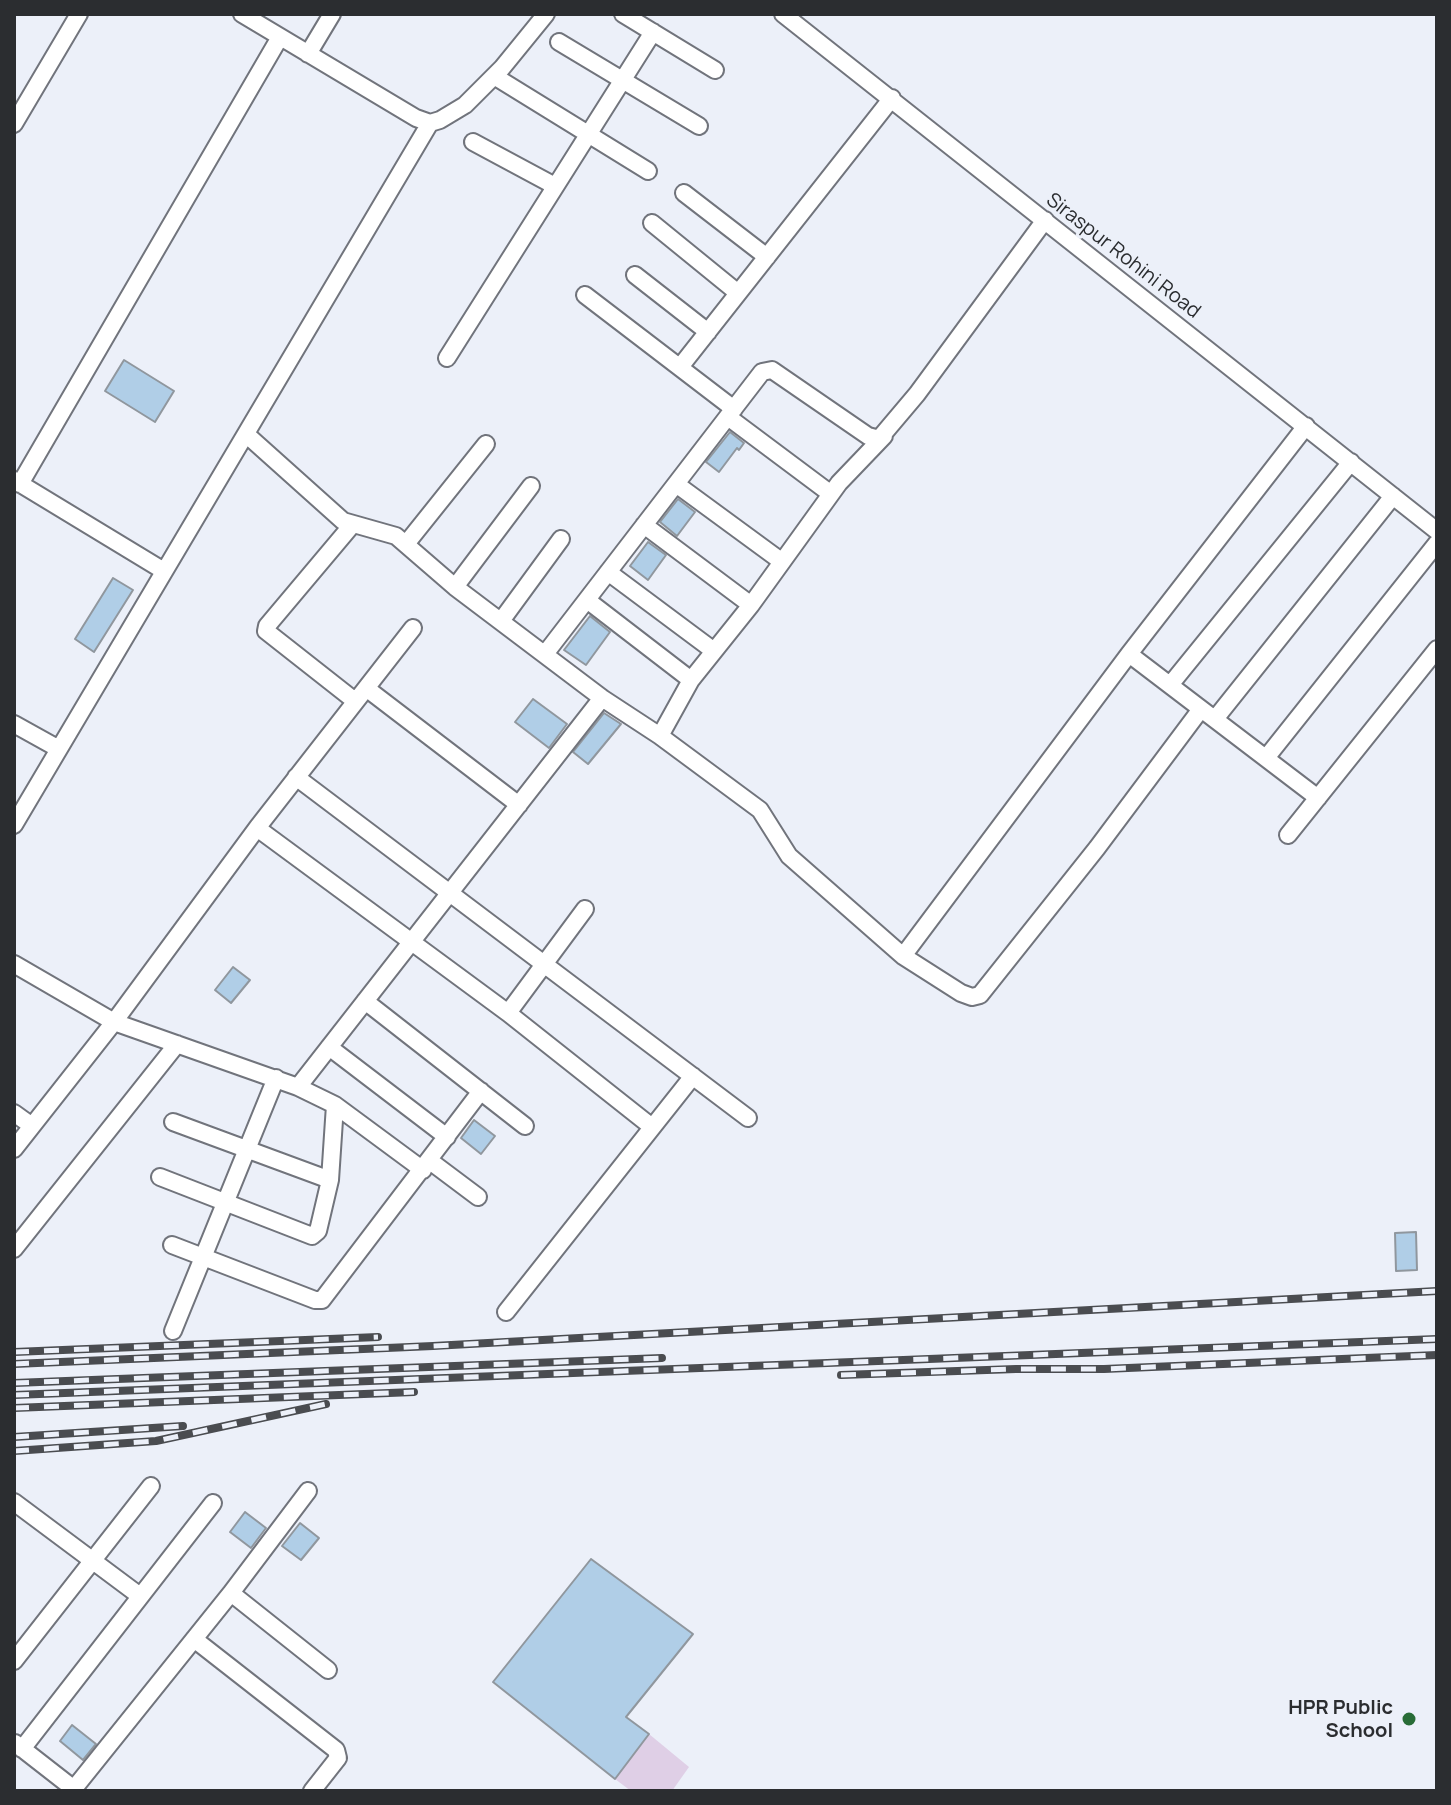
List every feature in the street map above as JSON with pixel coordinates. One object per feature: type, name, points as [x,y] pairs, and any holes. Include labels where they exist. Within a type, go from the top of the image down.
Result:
[{"type":"street","points":[[14,124],[79,14]]},
{"type":"street","points":[[242,14],[416,118],[430,123],[465,105],[546,14]]},
{"type":"street","points":[[308,54],[332,14]]},
{"type":"street","points":[[623,14],[715,70]]},
{"type":"street","name":"Siraspur Rohini Road","points":[[783,14],[1437,531]]},
{"type":"street","points":[[447,358],[653,32]]},
{"type":"street","points":[[164,571],[17,482],[280,37]]},
{"type":"street","points":[[559,42],[699,126]]},
{"type":"street","points":[[494,76],[648,171]]},
{"type":"street","points":[[680,367],[892,98]]},
{"type":"street","points":[[14,825],[430,123]]},
{"type":"street","points":[[473,142],[555,186]]},
{"type":"street","points":[[684,193],[767,257]]},
{"type":"street","points":[[660,736],[691,680],[751,605],[831,494],[884,436],[1045,220]]},
{"type":"street","points":[[652,223],[738,293]]},
{"type":"street","points":[[635,275],[708,332]]},
{"type":"street","points":[[585,295],[680,367],[831,494]]},
{"type":"street","points":[[545,654],[762,372],[769,369],[868,436],[879,439],[884,436]]},
{"type":"street","points":[[903,956],[1129,654],[1306,426]]},
{"type":"street","points":[[247,435],[343,521],[392,533],[455,587],[602,698],[660,736],[760,810],[789,856],[903,956],[972,997],[980,995],[1208,714],[1393,496]]},
{"type":"street","points":[[406,544],[486,444]]},
{"type":"street","points":[[1170,685],[1351,462]]},
{"type":"street","points":[[676,484],[781,561]]},
{"type":"street","points":[[455,587],[531,486]]},
{"type":"street","points":[[352,525],[266,631],[519,805]]},
{"type":"street","points":[[644,525],[751,605]]},
{"type":"street","points":[[501,621],[561,539]]},
{"type":"street","points":[[1266,758],[1437,543]]},
{"type":"street","points":[[608,572],[714,651]]},
{"type":"street","points":[[587,600],[691,680]]},
{"type":"street","points":[[14,1149],[413,628]]},
{"type":"street","points":[[1288,835],[1437,649]]},
{"type":"street","points":[[1129,654],[1318,798]]},
{"type":"street","points":[[298,1087],[602,698]]},
{"type":"street","points":[[14,724],[59,749]]},
{"type":"street","points":[[296,777],[748,1118]]},
{"type":"street","points":[[257,828],[508,1013],[652,1127]]},
{"type":"street","points":[[508,1013],[585,909]]},
{"type":"street","points":[[14,964],[114,1022],[276,1078],[335,1105],[478,1197]]},
{"type":"street","points":[[365,1001],[525,1126]]},
{"type":"street","points":[[14,1249],[177,1044]]},
{"type":"street","points":[[329,1047],[447,1137]]},
{"type":"street","points":[[506,1312],[693,1076]]},
{"type":"street","points":[[173,1331],[276,1078]]},
{"type":"street","points":[[172,1245],[315,1300],[322,1300],[481,1091]]},
{"type":"street","points":[[160,1177],[312,1236],[318,1231],[330,1180],[335,1105]]},
{"type":"street","points":[[14,1113],[32,1126]]},
{"type":"street","points":[[173,1122],[330,1180]]},
{"type":"street","points":[[14,1661],[151,1486]]},
{"type":"street","points":[[213,1503],[18,1746],[73,1790],[231,1593],[308,1491]]},
{"type":"street","points":[[14,1502],[140,1596]]},
{"type":"street","points":[[231,1593],[328,1670]]},
{"type":"street","points":[[194,1639],[336,1750],[338,1758],[312,1791]]},
{"type":"shaded area","points":[[649,1734],[689,1767],[672,1791],[631,1791],[615,1779]]},
{"type":"building","points":[[124,360],[174,391],[155,422],[105,391]]},
{"type":"building","points":[[730,432],[744,443],[719,472],[706,462]]},
{"type":"building","points":[[678,499],[695,512],[677,536],[660,522]]},
{"type":"building","points":[[648,542],[666,555],[648,580],[630,566]]},
{"type":"building","points":[[113,578],[133,590],[94,652],[75,639]]},
{"type":"building","points":[[590,616],[610,632],[586,665],[564,650]]},
{"type":"building","points":[[533,699],[567,724],[549,748],[515,722]]},
{"type":"building","points":[[604,713],[621,724],[588,764],[573,752]]},
{"type":"building","points":[[233,967],[250,980],[231,1003],[215,990]]},
{"type":"building","points":[[474,1120],[495,1136],[481,1154],[461,1138]]},
{"type":"building","points":[[1416,1232],[1417,1270],[1396,1271],[1395,1233]]},
{"type":"building","points":[[245,1512],[266,1528],[251,1548],[230,1532]]},
{"type":"building","points":[[300,1523],[319,1538],[301,1560],[282,1546]]},
{"type":"building","points":[[591,1559],[693,1634],[626,1717],[649,1734],[615,1779],[493,1682]]},
{"type":"building","points":[[72,1725],[96,1744],[83,1760],[60,1741]]},
{"type":"railway","points":[[14,1364],[433,1346],[1437,1291]]},
{"type":"railway","points":[[14,1352],[378,1337]]},
{"type":"railway","points":[[14,1395],[1437,1339]]},
{"type":"railway","points":[[841,1375],[1104,1369],[1437,1355]]},
{"type":"railway","points":[[14,1383],[662,1358]]},
{"type":"railway","points":[[14,1408],[414,1392]]},
{"type":"railway","points":[[14,1451],[156,1441],[326,1404]]},
{"type":"railway","points":[[14,1437],[183,1426]]},
{"type":"place","name":"HPR Public School","points":[[1409,1719]]}]
